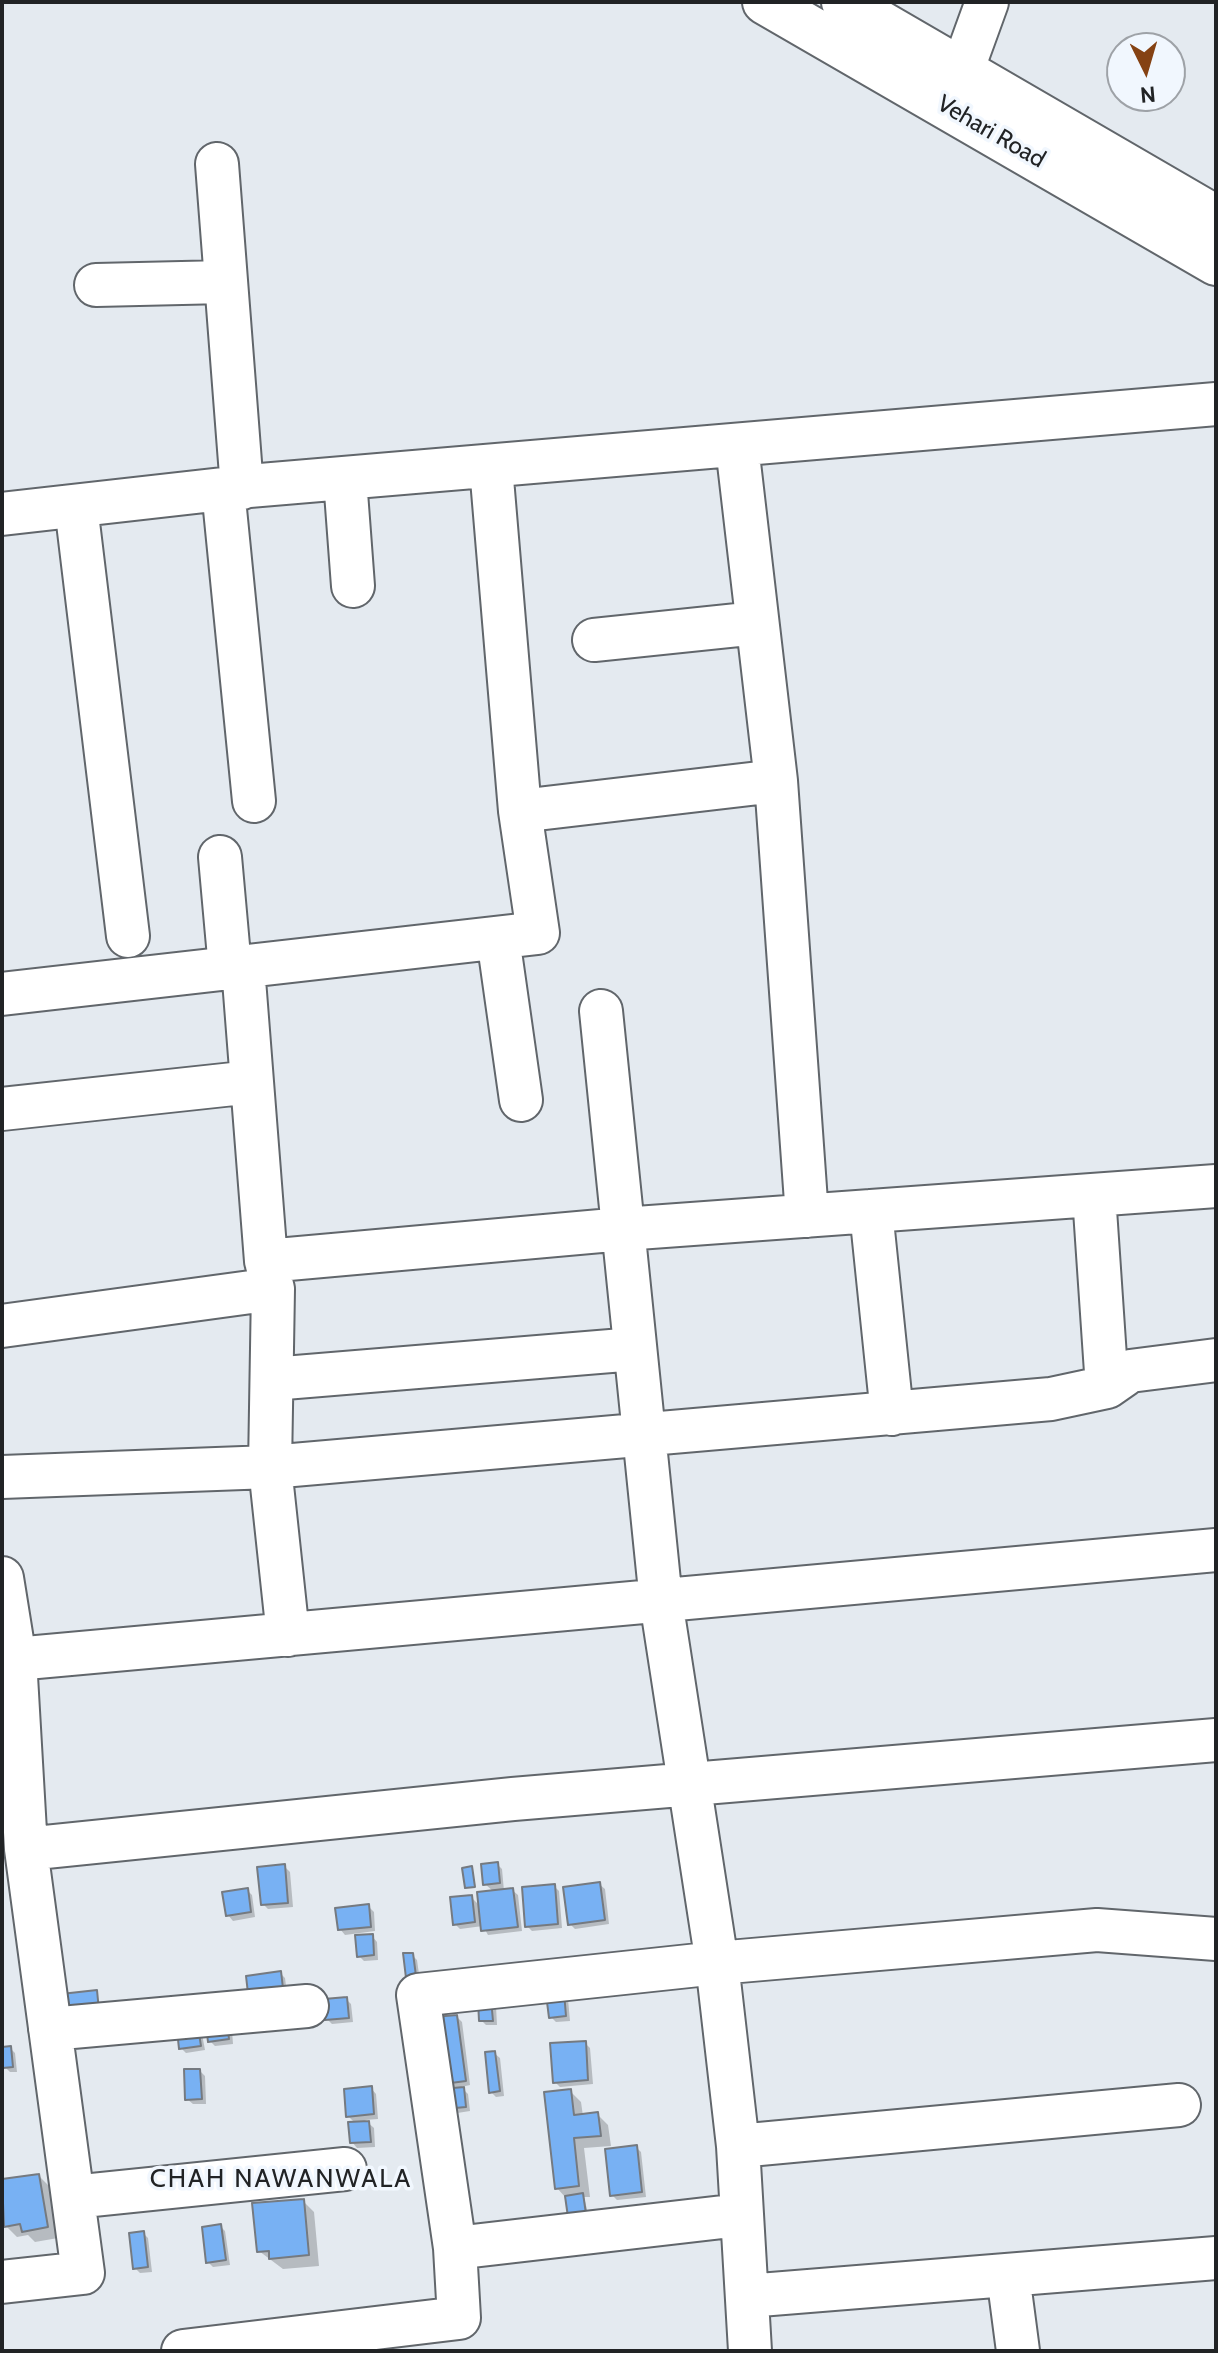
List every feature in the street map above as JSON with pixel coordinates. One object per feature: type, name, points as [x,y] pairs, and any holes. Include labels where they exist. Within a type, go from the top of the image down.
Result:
[{"type":"main road","name":"Vehari Road","points":[[765,2],[1216,263]]},
{"type":"main road","name":"Vehari Road","points":[[844,2],[1216,218]]},
{"type":"street","points":[[962,71],[987,2]]},
{"type":"street","points":[[217,164],[225,282],[232,488],[254,801]]},
{"type":"street","points":[[96,285],[225,282]]},
{"type":"street","points":[[2,514],[232,488],[1216,404]]},
{"type":"street","points":[[737,446],[776,781],[807,1216]]},
{"type":"street","points":[[2,994],[538,933],[520,811],[491,467]]},
{"type":"street","points":[[345,479],[353,586]]},
{"type":"street","points":[[76,506],[128,936]]},
{"type":"street","points":[[594,640],[757,623]]},
{"type":"street","points":[[520,811],[776,781]]},
{"type":"street","points":[[220,857],[252,1082],[269,1275],[272,1379],[270,1467],[288,1635]]},
{"type":"street","points":[[498,938],[521,1100]]},
{"type":"street","points":[[601,1011],[661,1601],[717,1963],[738,2146],[750,2351]]},
{"type":"street","points":[[2,1109],[252,1082]]},
{"type":"street","points":[[2,1326],[269,1275],[623,1229],[1216,1186]]},
{"type":"street","points":[[1094,1195],[1107,1387]]},
{"type":"street","points":[[871,1211],[892,1414]]},
{"type":"street","points":[[272,1379],[635,1349]]},
{"type":"street","points":[[2,1477],[270,1467],[644,1437],[1051,1399],[1107,1387],[1130,1371],[1216,1360]]},
{"type":"street","points":[[15,1659],[1216,1550]]},
{"type":"street","points":[[2,1578],[15,1659],[12,1763],[83,2273],[2,2282]]},
{"type":"street","points":[[26,1849],[513,1799],[688,1787],[1216,1740]]},
{"type":"street","points":[[183,2351],[459,2318],[455,2248],[418,1995],[717,1963],[1097,1930],[1216,1939]]},
{"type":"street","points":[[50,2029],[307,2006]]},
{"type":"street","points":[[738,2146],[1179,2105]]},
{"type":"street","points":[[73,2197],[345,2169]]},
{"type":"street","points":[[455,2248],[740,2215]]},
{"type":"street","points":[[747,2296],[1216,2258]]},
{"type":"street","points":[[1008,2275],[1018,2351]]},
{"type":"building","points":[[498,1862],[500,1883],[483,1885],[481,1864]]},
{"type":"building","points":[[285,1864],[288,1903],[261,1905],[257,1867]]},
{"type":"building","points":[[472,1866],[475,1887],[465,1888],[462,1868]]},
{"type":"building","points":[[600,1882],[605,1920],[568,1925],[563,1887]]},
{"type":"building","points":[[555,1884],[558,1924],[525,1927],[522,1887]]},
{"type":"building","points":[[248,1888],[251,1912],[226,1916],[222,1892]]},
{"type":"building","points":[[513,1888],[518,1927],[481,1931],[477,1892]]},
{"type":"building","points":[[472,1895],[475,1922],[453,1925],[450,1897]]},
{"type":"building","points":[[369,1904],[371,1927],[338,1930],[335,1908]]},
{"type":"building","points":[[373,1934],[374,1955],[357,1957],[355,1935]]},
{"type":"building","points":[[403,1953],[413,1953],[416,1976],[406,1978]]},
{"type":"building","points":[[281,1971],[284,1997],[249,2002],[246,1976]]},
{"type":"building","points":[[97,1990],[99,2011],[64,2015],[61,1994]]},
{"type":"building","points":[[564,1992],[566,2016],[549,2018],[546,1994]]},
{"type":"building","points":[[347,1997],[349,2018],[325,2020],[324,1999]]},
{"type":"building","points":[[491,1999],[493,2021],[479,2021],[478,2000]]},
{"type":"building","points":[[457,2015],[466,2081],[443,2084],[434,2017]]},
{"type":"building","points":[[227,2023],[229,2039],[208,2042],[206,2026]]},
{"type":"building","points":[[198,2027],[201,2046],[179,2049],[177,2030]]},
{"type":"building","points":[[586,2041],[588,2080],[553,2083],[550,2043]]},
{"type":"building","points":[[11,2046],[13,2067],[3,2068],[2,2047]]},
{"type":"building","points":[[495,2051],[500,2091],[489,2093],[485,2052]]},
{"type":"building","points":[[184,2069],[200,2069],[202,2099],[185,2100]]},
{"type":"building","points":[[372,2086],[374,2114],[346,2117],[344,2089]]},
{"type":"building","points":[[464,2087],[466,2107],[444,2109],[442,2089]]},
{"type":"building","points":[[571,2089],[574,2115],[598,2112],[601,2136],[574,2138],[579,2186],[555,2189],[544,2092]]},
{"type":"building","points":[[369,2121],[371,2142],[350,2143],[348,2122]]},
{"type":"building","points":[[637,2145],[642,2192],[610,2196],[605,2149]]},
{"type":"building","points":[[39,2174],[48,2227],[22,2232],[20,2224],[4,2227],[2,2179]]},
{"type":"building","points":[[583,2193],[587,2221],[569,2224],[565,2196]]},
{"type":"building","points":[[304,2199],[309,2255],[269,2259],[269,2251],[257,2252],[252,2203]]},
{"type":"building","points":[[221,2224],[226,2260],[206,2263],[202,2227]]},
{"type":"building","points":[[144,2231],[148,2267],[133,2269],[129,2233]]},
{"type":"district","name":"CHAH NAWANWALA","points":[[281,2179]]}]
